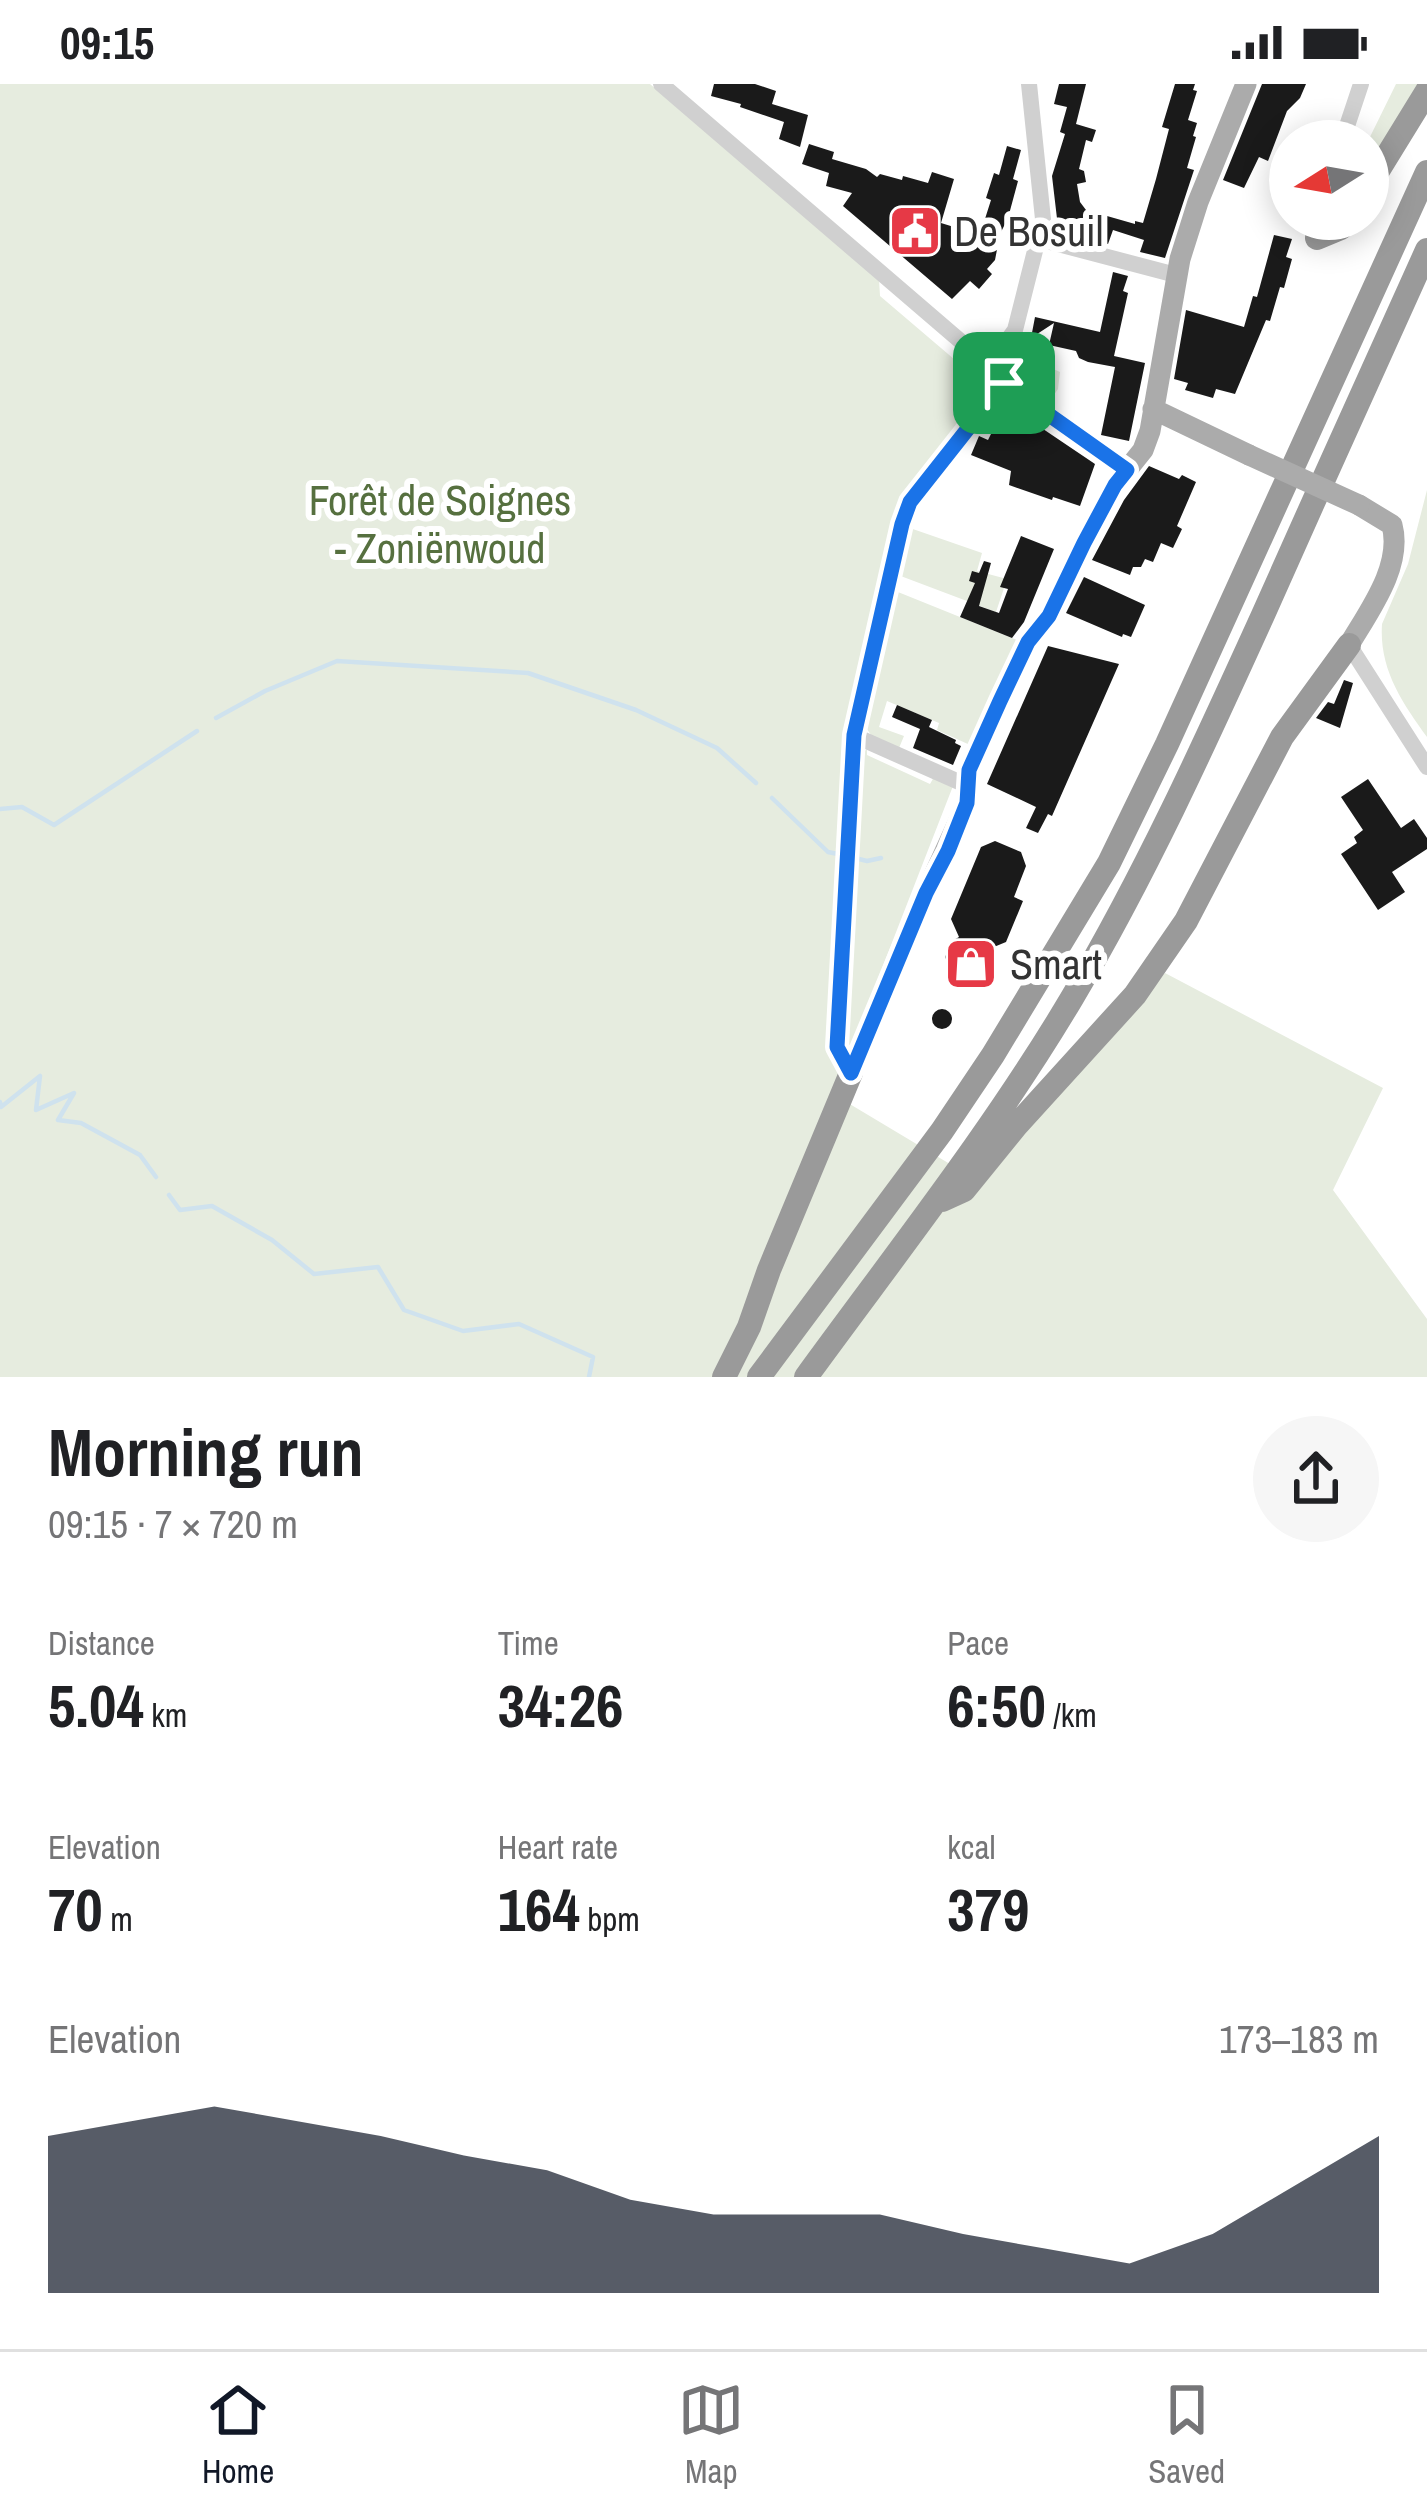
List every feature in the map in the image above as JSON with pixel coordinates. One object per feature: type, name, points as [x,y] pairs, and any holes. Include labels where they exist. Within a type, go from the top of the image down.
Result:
[{"type":"highway","points":[[1389,153],[1427,91]]},
{"type":"highway","points":[[759,1377],[942,1131],[1108,862],[1177,723],[1427,172]]},
{"type":"highway","points":[[806,1377],[1010,1097],[1140,877],[1427,250]]},
{"type":"highway","points":[[934,1203],[964,1190],[1148,978],[1186,921],[1282,737],[1354,653]]},
{"type":"highway","points":[[724,1377],[749,1327],[847,1066]]},
{"type":"main road","points":[[847,1066],[961,819],[969,770],[1028,642],[1049,616],[1115,485],[1143,450],[1176,275],[1198,202],[1246,84]]},
{"type":"main road","points":[[1153,409],[1362,506],[1392,525],[1395,544],[1354,653]]},
{"type":"street","points":[[661,84],[965,345],[979,355],[996,356]]},
{"type":"street","points":[[1030,84],[1043,219],[1016,330],[996,356],[998,371],[1004,383],[1127,470]]},
{"type":"street","points":[[1349,120],[1361,84]]},
{"type":"street","points":[[1039,239],[1176,275]]},
{"type":"street","points":[[847,1066],[837,1047],[854,735],[902,524],[910,502],[1004,383]]},
{"type":"street","points":[[1354,653],[1427,767]]},
{"type":"street","points":[[854,735],[968,786]]},
{"type":"green space","name":"Forêt de Soignes - Zoniënwoud","points":[[0,84],[650,84],[879,279],[880,296],[975,377],[981,376],[979,362],[987,368],[995,389],[901,501],[869,625],[849,725],[860,755],[867,749],[867,755],[930,784],[934,777],[953,786],[833,1094],[980,1182],[1165,973],[1383,1088],[1333,1190],[1427,1319],[1427,1377],[0,1377]]},
{"type":"green space","points":[[1396,84],[1419,84],[1389,135],[1389,120],[1378,120]]},
{"type":"green space","points":[[1031,359],[1060,372],[1051,399],[1027,378]]},
{"type":"green space","points":[[1427,490],[1427,737],[1388,670],[1382,624],[1408,564]]},
{"type":"green space","points":[[907,527],[982,553],[977,571],[1007,579],[996,612],[898,575]]},
{"type":"green space","points":[[893,590],[1017,640],[970,745],[937,730],[939,723],[887,701],[879,727],[904,736],[899,748],[871,735],[863,723]]},
{"type":"building","points":[[714,84],[755,84],[776,91],[772,104],[808,115],[800,147],[779,139],[784,122],[711,96]]},
{"type":"building","points":[[1059,84],[1086,84],[1076,124],[1096,130],[1092,142],[1086,140],[1079,169],[1086,182],[1077,184],[1080,202],[1086,210],[1135,224],[1143,223],[1156,179],[1169,129],[1162,127],[1175,84],[1195,84],[1188,120],[1197,123],[1196,137],[1187,168],[1194,170],[1165,258],[1140,252],[1144,240],[1113,230],[1108,244],[1058,227],[1052,176],[1065,134],[1060,132],[1067,107],[1054,104]]},
{"type":"building","points":[[1262,84],[1306,84],[1284,120],[1269,120],[1268,161],[1259,157],[1244,188],[1223,180]]},
{"type":"building","points":[[809,144],[834,152],[832,159],[877,177],[902,180],[903,176],[928,183],[932,172],[954,179],[941,223],[977,244],[994,173],[999,175],[1007,146],[1021,150],[1008,218],[995,260],[987,269],[992,274],[979,289],[970,281],[952,299],[843,206],[852,193],[826,186],[829,173],[802,164]]},
{"type":"building","points":[[1273,240],[1292,240],[1284,288],[1280,287],[1270,321],[1266,320],[1235,394],[1216,389],[1213,398],[1185,390],[1188,383],[1174,379],[1186,310],[1244,327],[1253,296],[1257,297]]},
{"type":"building","points":[[1113,272],[1128,276],[1114,356],[1145,363],[1129,441],[1101,435],[1115,367],[1088,362],[1076,351],[1049,345],[1054,323],[1031,338],[1035,317],[1100,332]]},
{"type":"building","points":[[1006,404],[1095,464],[1080,506],[1009,485],[1011,471],[971,455],[979,436],[988,440]]},
{"type":"building","points":[[1149,466],[1196,482],[1173,548],[1161,543],[1153,562],[1145,559],[1130,575],[1092,560],[1124,500]]},
{"type":"building","points":[[1021,536],[1054,549],[1024,622],[1012,638],[960,617],[975,583],[969,581],[972,571],[979,573],[984,561],[991,563],[979,606],[999,613],[1008,589],[1000,587]]},
{"type":"building","points":[[1084,577],[1145,605],[1131,637],[1066,613]]},
{"type":"building","points":[[1048,646],[1119,664],[1052,816],[1048,814],[1038,833],[1026,828],[1036,807],[987,784]]},
{"type":"building","points":[[1344,680],[1353,683],[1340,728],[1316,718],[1328,702],[1334,704]]},
{"type":"building","points":[[897,705],[932,720],[929,727],[956,740],[961,746],[953,765],[913,748],[920,729],[892,717]]},
{"type":"building","points":[[1368,779],[1401,828],[1414,819],[1427,838],[1427,849],[1392,872],[1405,892],[1378,910],[1341,854],[1357,843],[1354,837],[1363,830],[1341,797]]},
{"type":"building","points":[[995,841],[1021,852],[1026,866],[1014,897],[1023,901],[1006,942],[989,949],[984,973],[968,980],[959,978],[945,957],[959,937],[951,919],[981,847]]},
{"type":"building","points":[[942,1009],[952,1019],[942,1029],[932,1019]]},
{"type":"waterway","points":[[216,718],[337,661],[528,673],[636,710],[717,748],[756,783]]},
{"type":"waterway","points":[[0,809],[22,807],[54,825],[197,731]]},
{"type":"waterway","points":[[772,798],[828,852],[838,854]]},
{"type":"waterway","points":[[855,858],[881,858]]},
{"type":"waterway","points":[[0,1102],[1,1107],[40,1076],[36,1110],[74,1093],[58,1120],[81,1123],[140,1155],[156,1177]]},
{"type":"waterway","points":[[169,1195],[180,1210],[212,1206],[272,1240],[314,1274],[378,1267],[404,1310],[463,1331],[519,1324],[593,1357],[589,1377]]},
{"type":"place","name":"De Bosuil","points":[[915,231]]},
{"type":"place","name":"Smart","points":[[971,964]]},
{"type":"route","points":[[1004,383],[1127,470],[1049,616],[1028,642],[1000,701],[969,770],[967,803],[948,851],[851,1073],[837,1047],[854,735],[910,502],[1004,383]]}]
